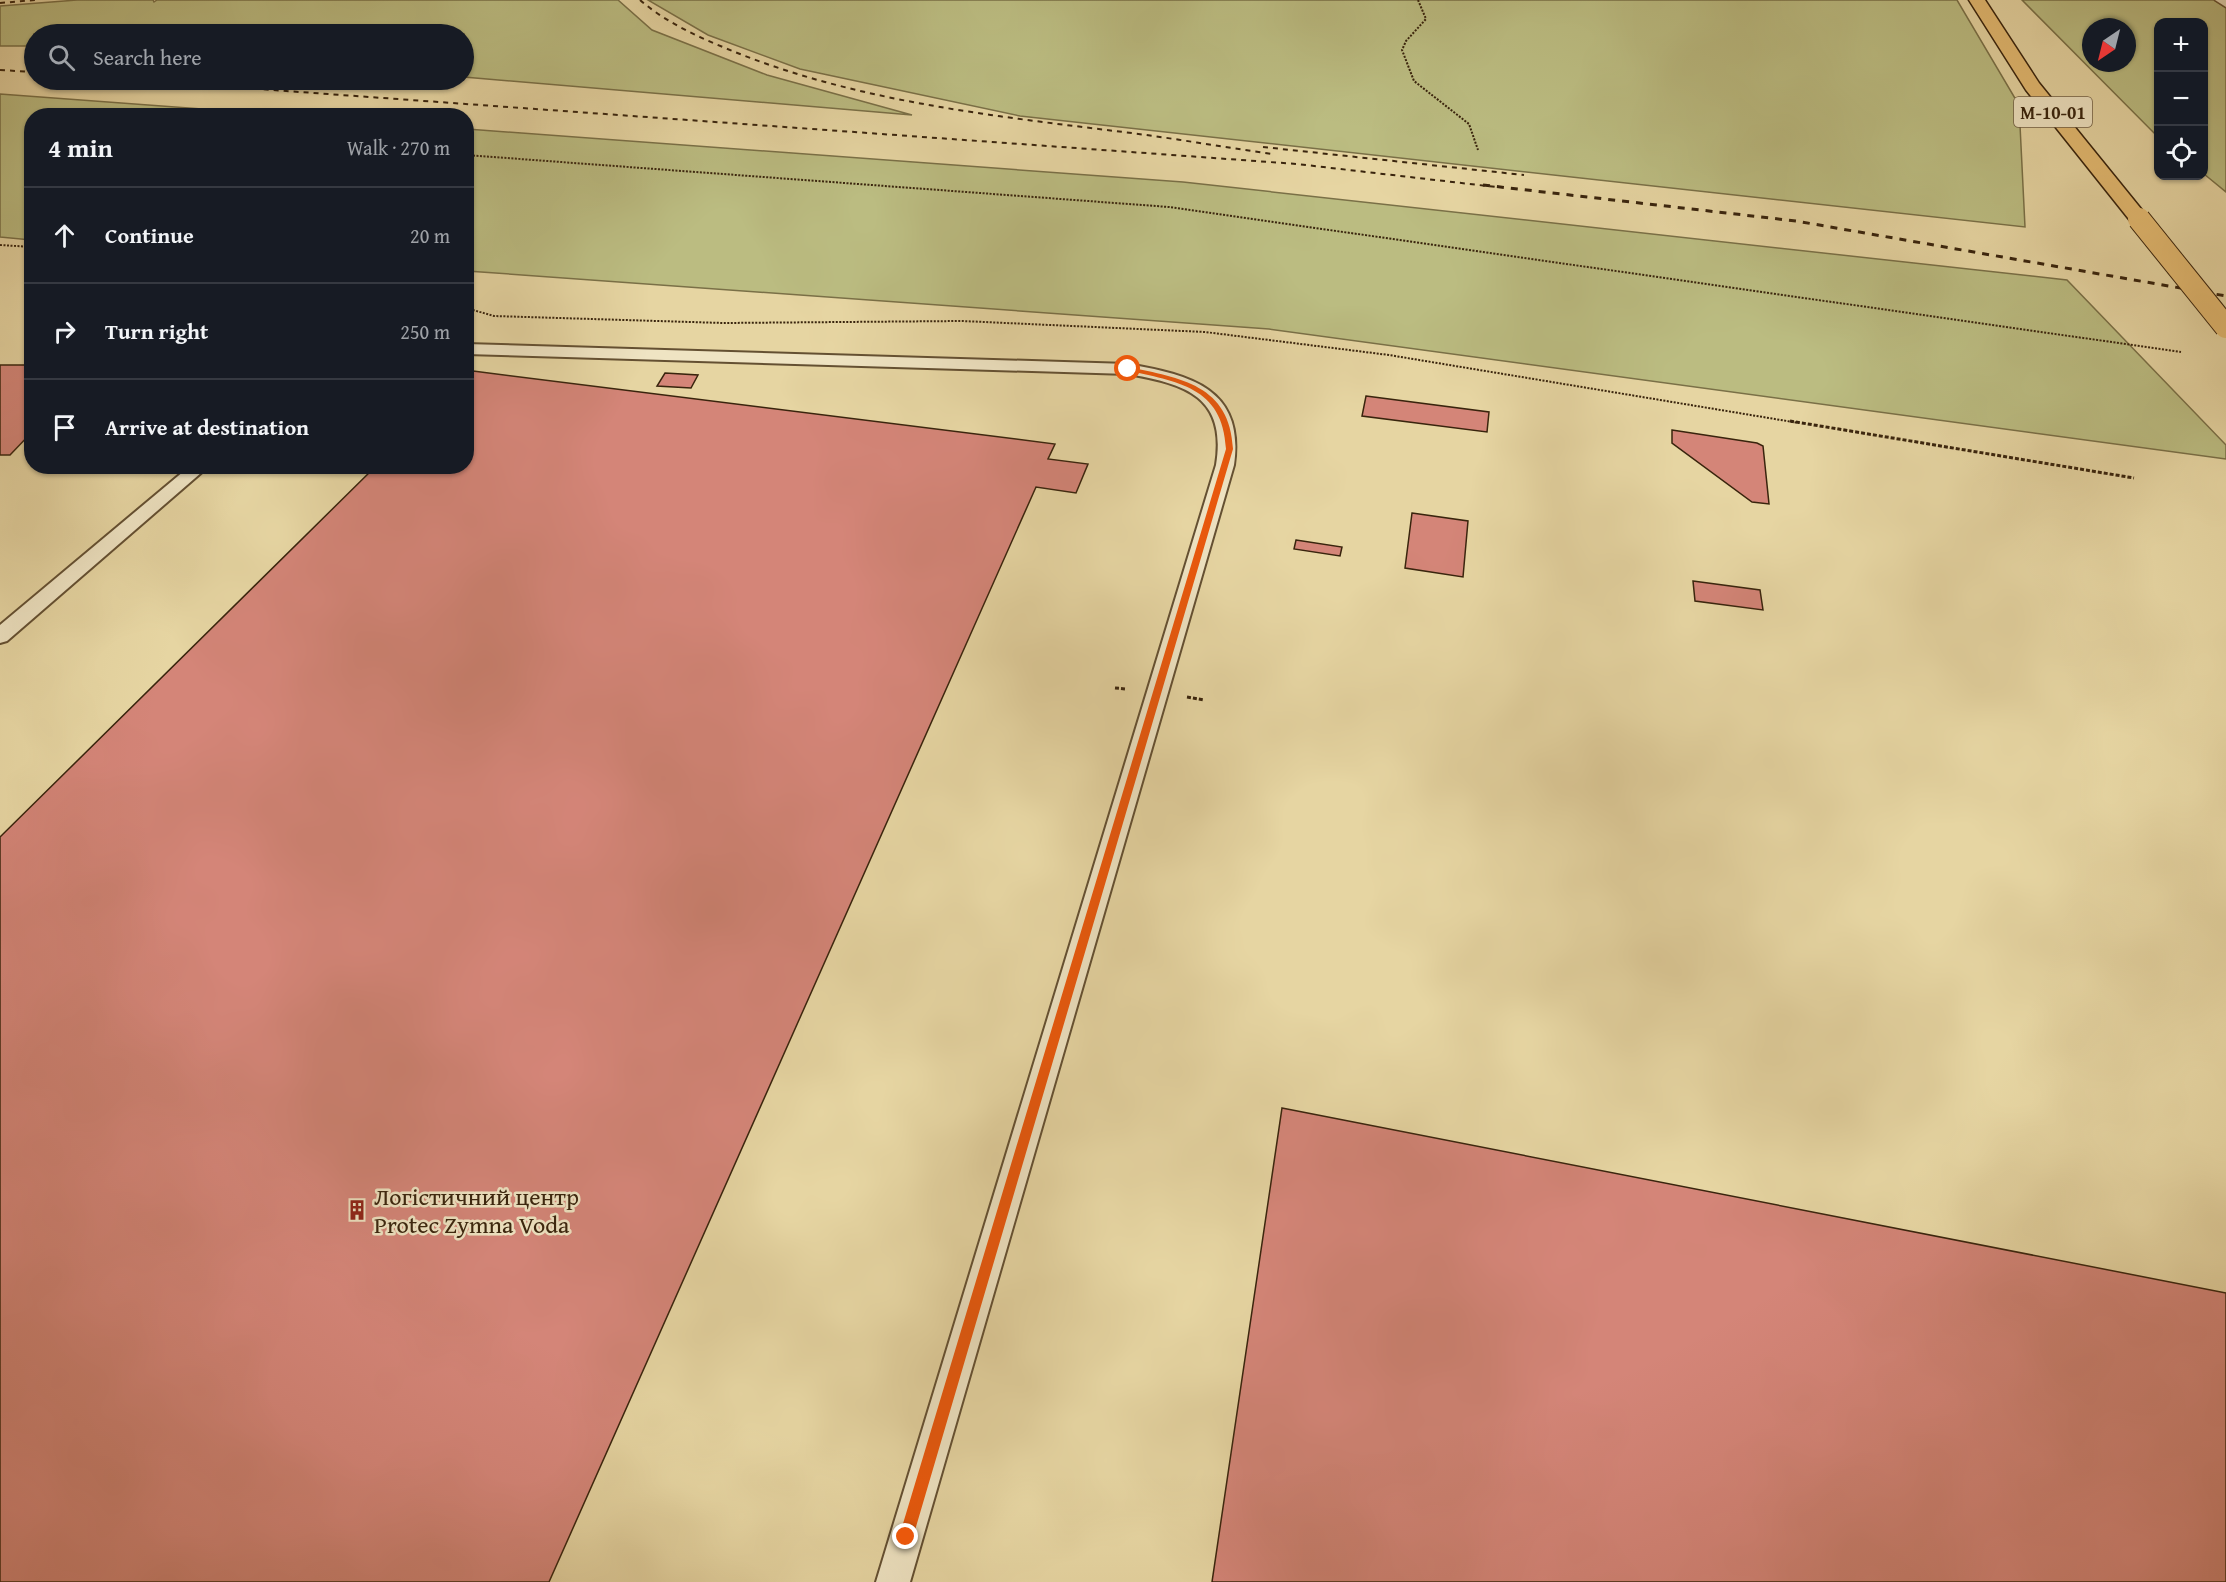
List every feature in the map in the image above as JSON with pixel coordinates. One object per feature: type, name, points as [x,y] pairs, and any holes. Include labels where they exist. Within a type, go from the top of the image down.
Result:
[{"type":"highway","name":"М-10-01","points":[[1977,0],[2032,86],[2226,327]]},
{"type":"lane","points":[[474,349],[1128,369],[1182,380],[1219,408],[1228,428],[1229,449],[1225,465],[893,1582]]},
{"type":"lane","points":[[0,636],[192,474]]},
{"type":"path","points":[[1418,0],[1426,19],[1406,41],[1402,50],[1414,81],[1468,124],[1478,150]]},
{"type":"path","points":[[474,157],[1169,207],[2181,352]]},
{"type":"path","points":[[0,245],[24,247]]},
{"type":"path","points":[[474,310],[506,317],[723,323],[962,321],[1205,332],[1389,355],[2134,478]]},
{"type":"path","points":[[1186,697],[1204,700]]},
{"type":"green space","points":[[77,0],[153,0],[154,2],[157,0],[618,0],[652,30],[767,75],[912,115],[474,78],[474,24],[24,24],[24,46],[0,46],[0,6]]},
{"type":"green space","points":[[648,0],[1957,0],[2019,105],[2025,227],[1020,116],[800,69],[708,35]]},
{"type":"green space","points":[[2022,0],[2214,0],[2226,8],[2226,192],[2208,177],[2208,18],[2154,18],[2154,133],[2093,72],[2136,72],[2136,18],[2082,18],[2082,60]]},
{"type":"green space","points":[[0,94],[189,108],[24,108],[24,239],[0,237]]},
{"type":"green space","points":[[474,130],[1183,182],[2067,280],[2226,445],[2226,459],[1269,329],[474,272]]},
{"type":"building","points":[[0,365],[24,365],[24,440],[10,455],[0,455]]},
{"type":"building","name":"Логістичний центр Protec Zymna Voda","points":[[474,371],[1055,444],[1048,459],[1088,464],[1076,493],[1036,487],[549,1582],[0,1582],[0,837],[368,474],[474,474]]},
{"type":"building","points":[[665,373],[698,375],[691,388],[657,386]]},
{"type":"building","points":[[1366,396],[1489,412],[1487,432],[1362,416]]},
{"type":"building","points":[[1672,430],[1757,443],[1763,446],[1769,504],[1752,502],[1672,443]]},
{"type":"building","points":[[1412,513],[1468,521],[1463,577],[1405,568]]},
{"type":"building","points":[[1296,540],[1342,547],[1340,556],[1294,549]]},
{"type":"building","points":[[1693,581],[1760,590],[1763,610],[1695,601]]},
{"type":"building","points":[[1282,1108],[2226,1293],[2226,1582],[1212,1582]]},
{"type":"railway","points":[[0,3],[35,0]]},
{"type":"railway","points":[[640,0],[675,24],[740,54],[786,70],[881,96],[977,113],[1142,134],[1272,154]]},
{"type":"railway","points":[[0,70],[24,71]]},
{"type":"railway","points":[[272,90],[1297,164],[1496,187]]},
{"type":"railway","points":[[1263,147],[1524,175]]},
{"type":"railway","points":[[1483,185],[1796,221],[2226,296]]},
{"type":"place","name":"Логістичний центр Protec Zymna Voda","points":[[357,1210]]},
{"type":"route","points":[[906,1537],[1229,449],[1228,428],[1219,408],[1198,390],[1182,380],[1128,369]]}]
